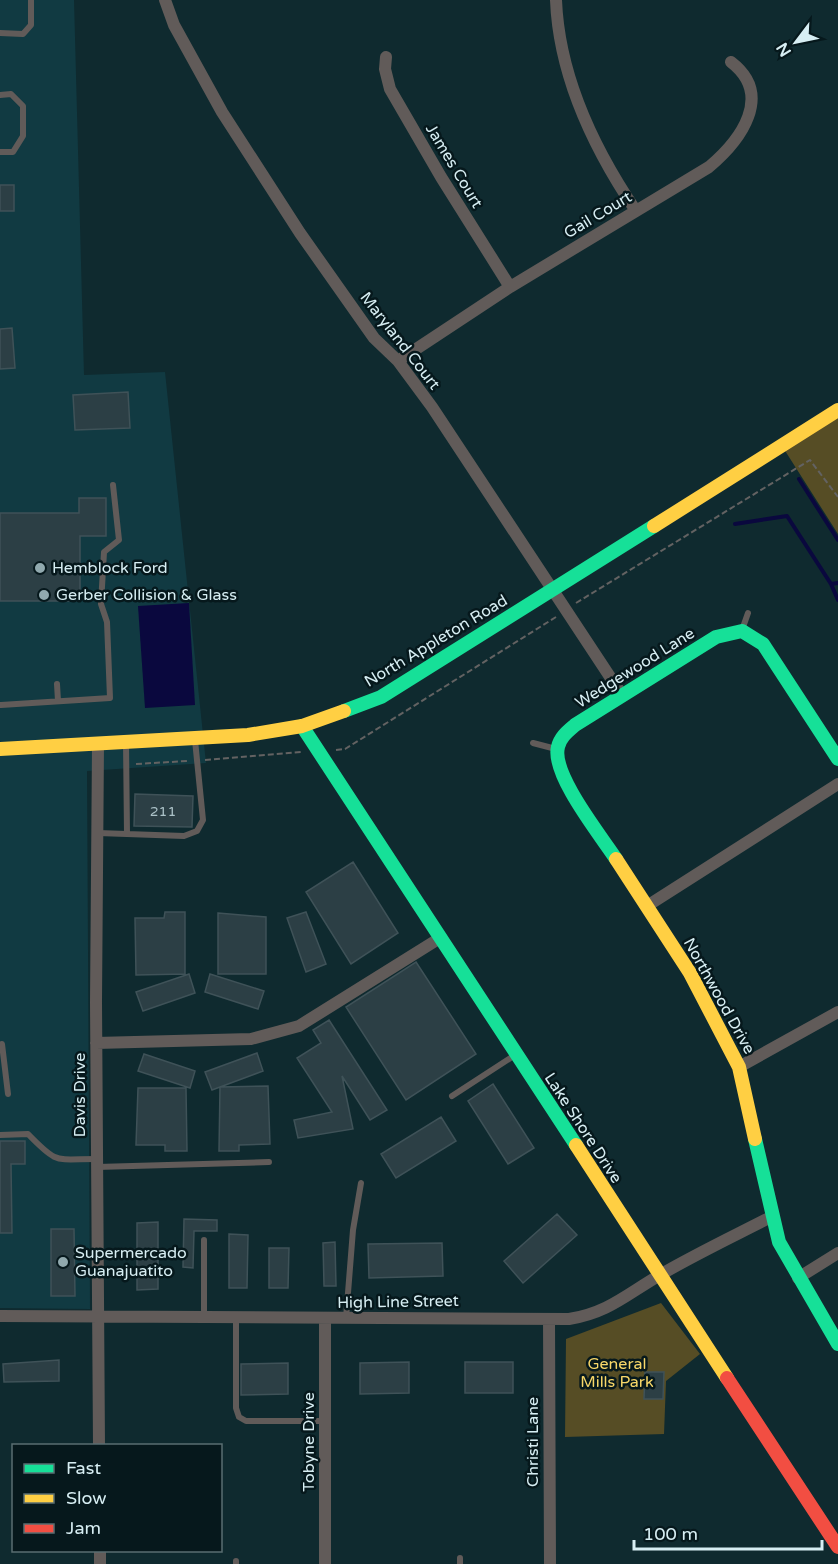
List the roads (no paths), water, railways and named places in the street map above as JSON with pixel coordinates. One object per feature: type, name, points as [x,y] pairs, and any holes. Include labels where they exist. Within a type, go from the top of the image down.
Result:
[{"type":"street","name":"Maryland Court","points":[[165,0],[174,25],[222,111],[300,232],[374,338],[398,361],[474,468],[622,696]]},
{"type":"street","points":[[556,0],[566,63],[580,107],[597,147],[636,211]]},
{"type":"street","name":"James Court","points":[[386,57],[385,69],[390,89],[441,177],[510,286]]},
{"type":"street","name":"Gail Court","points":[[398,361],[510,286],[709,167],[739,135],[753,100],[750,84],[741,69],[731,62]]},
{"type":"street","name":"North Appleton Road","points":[[0,748],[248,735],[302,726],[381,697],[838,410]]},
{"type":"street","points":[[742,631],[763,644],[838,759]]},
{"type":"street","name":"Wedgewood Lane","points":[[557,749],[567,731],[716,637],[742,631]]},
{"type":"street","name":"Lake Shore Drive","points":[[302,726],[838,1547]]},
{"type":"street","name":"Davis Drive","points":[[98,744],[96,1043],[99,1444]]},
{"type":"street","name":"Northwood Drive","points":[[557,749],[557,764],[569,787],[690,973],[740,1067],[771,1217],[779,1242],[838,1344]]},
{"type":"street","points":[[647,906],[838,784]]},
{"type":"street","points":[[96,1043],[251,1039],[298,1026],[440,938]]},
{"type":"street","points":[[740,1067],[838,1012]]},
{"type":"street","name":"High Line Street","points":[[0,1316],[325,1320],[549,1319],[592,1316],[624,1299],[659,1275],[771,1217]]},
{"type":"street","points":[[798,1278],[838,1253]]},
{"type":"street","name":"Christi Lane","points":[[549,1319],[550,1564]]},
{"type":"street","name":"Tobyne Drive","points":[[325,1320],[325,1564]]},
{"type":"lane","points":[[0,33],[22,34],[31,25],[30,0]]},
{"type":"lane","points":[[0,95],[11,94],[23,106],[23,136],[14,152],[0,152]]},
{"type":"lane","points":[[1,705],[110,698],[107,622],[102,604],[104,552],[119,540],[113,484]]},
{"type":"lane","points":[[742,631],[748,614]]},
{"type":"lane","points":[[57,684],[58,701]]},
{"type":"lane","points":[[98,833],[184,836],[197,831],[203,820],[195,739]]},
{"type":"lane","points":[[126,742],[127,834]]},
{"type":"lane","points":[[533,743],[557,749]]},
{"type":"lane","points":[[2,1044],[8,1094]]},
{"type":"lane","points":[[452,1096],[516,1055]]},
{"type":"lane","points":[[0,1135],[28,1134],[49,1156],[57,1159],[97,1163],[269,1162]]},
{"type":"lane","points":[[346,1319],[353,1230],[361,1183]]},
{"type":"lane","points":[[204,1240],[204,1318]]},
{"type":"lane","points":[[236,1318],[236,1408],[239,1417],[246,1421],[325,1421]]},
{"type":"waterway","points":[[799,479],[838,540]]},
{"type":"waterway","points":[[735,524],[787,516],[831,584],[838,600]]},
{"type":"waterway","points":[[831,584],[838,583]]},
{"type":"place","name":"Hemblock Ford","points":[[40,568]]},
{"type":"place","name":"Gerber Collision & Glass","points":[[44,595]]},
{"type":"place","name":"Supermercado Guanajuatito","points":[[63,1262]]},
{"type":"park label","name":"General Mills Park","points":[[617,1373]]}]
